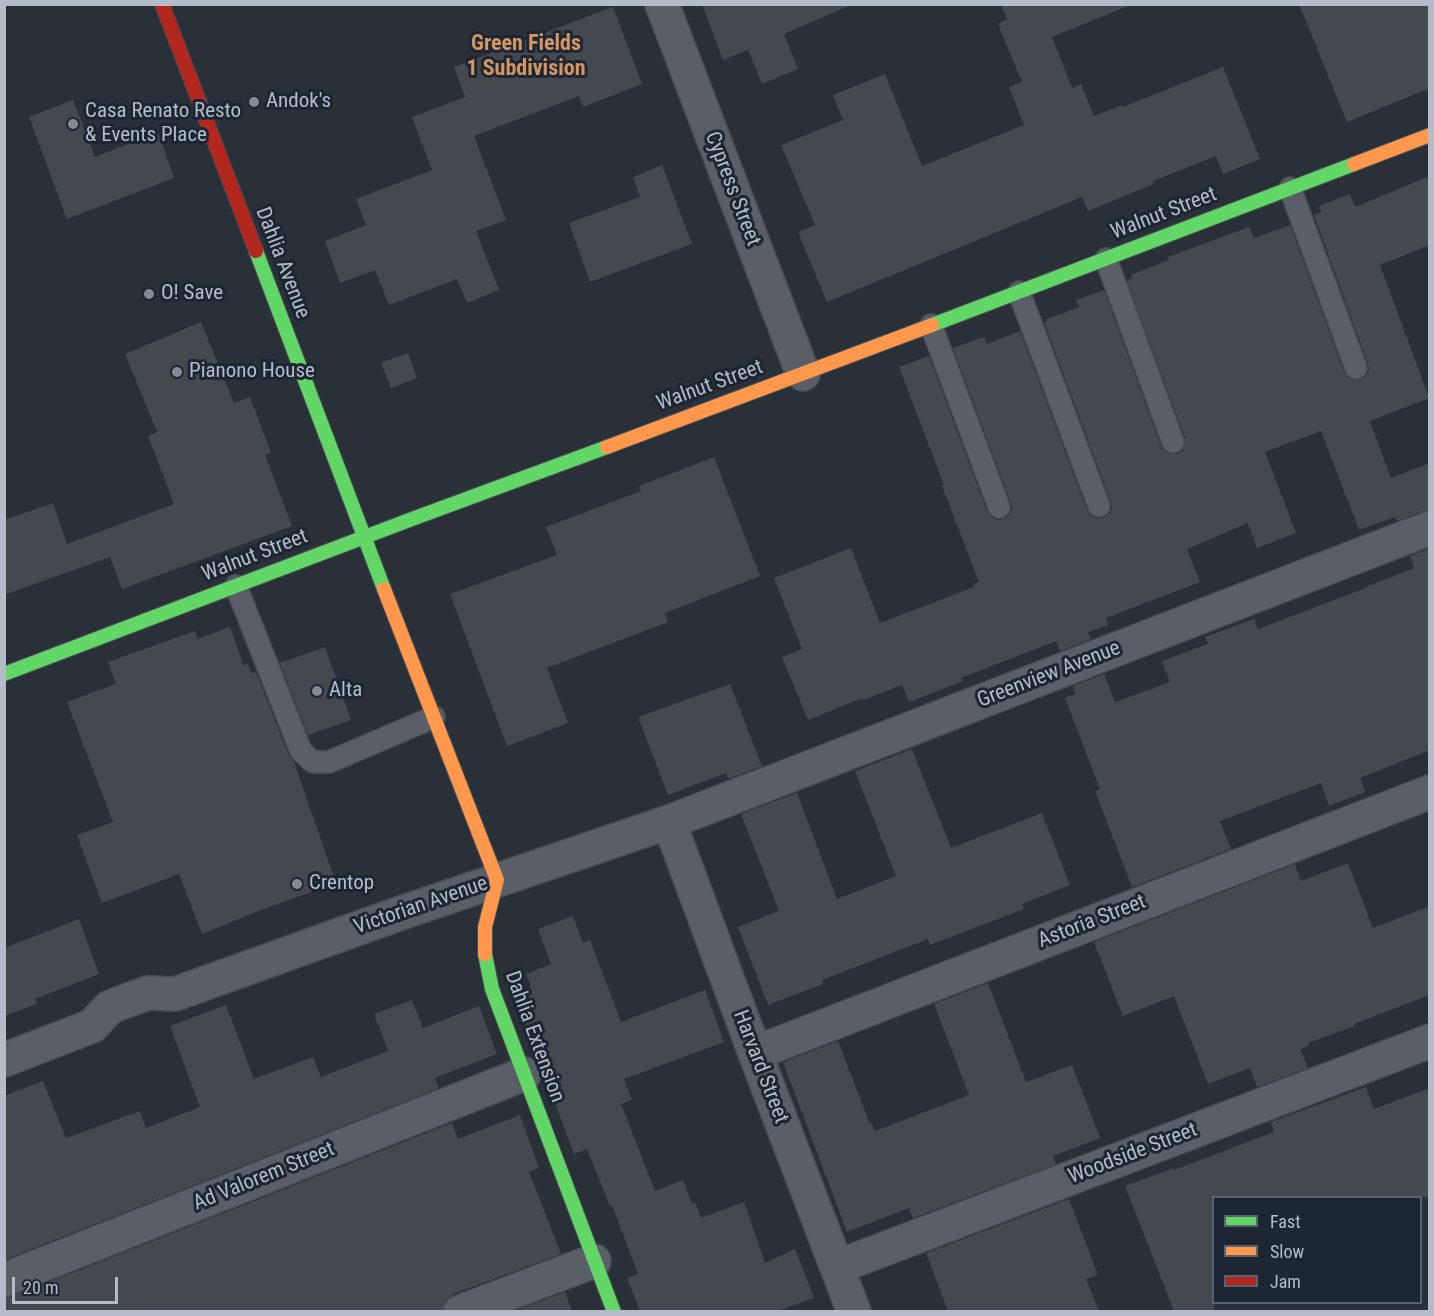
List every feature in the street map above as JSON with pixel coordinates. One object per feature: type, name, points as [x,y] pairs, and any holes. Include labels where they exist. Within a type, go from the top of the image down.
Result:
[{"type":"street","name":"Dahlia Avenue","points":[[162,4],[364,537]]},
{"type":"street","name":"Cypress Street","points":[[662,4],[803,374]]},
{"type":"street","name":"Walnut Street","points":[[4,674],[803,374],[1430,135]]},
{"type":"street","name":"Greenview Avenue","points":[[669,822],[1430,528]]},
{"type":"street","points":[[364,537],[497,880]]},
{"type":"street","name":"Astoria Street","points":[[755,1053],[1430,792]]},
{"type":"street","name":"Victorian Avenue","points":[[4,1060],[92,1026],[110,1007],[148,993],[175,994],[326,939],[669,822]]},
{"type":"street","name":"Harvard Street","points":[[669,822],[854,1311]]},
{"type":"street","name":"Dahlia Extension","points":[[497,880],[486,927],[484,949],[492,989],[614,1311]]},
{"type":"street","name":"Woodside Street","points":[[837,1267],[1430,1041]]},
{"type":"street","name":"Ad Valorem Street","points":[[4,1280],[524,1074]]},
{"type":"street","points":[[460,1311],[594,1261]]},
{"type":"lane","points":[[1290,189],[1356,368]]},
{"type":"lane","points":[[1106,259],[1173,442]]},
{"type":"lane","points":[[1018,292],[1099,506]]},
{"type":"lane","points":[[931,325],[999,507]]},
{"type":"lane","points":[[236,586],[301,751],[313,762],[329,762],[434,717]]},
{"type":"building","points":[[702,4],[853,4],[784,34],[798,69],[762,84],[748,50],[723,60]]},
{"type":"building","points":[[1001,4],[1128,4],[1128,6],[1052,37],[1072,88],[1081,84],[1094,116],[1122,105],[1123,107],[1223,67],[1260,159],[1223,174],[1216,156],[1153,181],[1154,184],[1088,211],[1082,197],[827,302],[798,232],[815,225],[781,145],[843,120],[833,95],[885,74],[922,166],[1024,125],[1009,87],[1022,82],[998,24],[1007,19]]},
{"type":"building","points":[[1299,4],[1430,4],[1430,88],[1347,122]]},
{"type":"building","points":[[613,7],[642,84],[583,107],[579,96],[474,136],[506,220],[476,231],[499,290],[467,303],[457,279],[389,305],[375,270],[340,283],[325,241],[366,225],[356,199],[432,170],[412,117],[465,97],[454,67]]},
{"type":"building","points":[[73,100],[95,157],[158,132],[174,178],[67,219],[29,117]]},
{"type":"building","points":[[662,165],[692,244],[590,282],[569,223],[640,197],[633,177]]},
{"type":"building","points":[[1430,176],[1430,245],[1380,265],[1429,398],[1370,421],[1391,478],[1430,463],[1430,510],[1397,521],[1395,517],[1359,530],[1321,431],[1265,452],[1296,533],[1257,548],[1248,523],[1187,549],[1200,582],[1106,618],[1108,625],[1088,632],[1091,639],[1060,651],[1056,641],[961,678],[963,681],[909,702],[902,685],[808,720],[782,657],[802,649],[774,578],[851,548],[880,623],[974,587],[973,584],[979,582],[899,367],[929,356],[987,511],[997,520],[1003,519],[1012,509],[1011,503],[953,348],[984,337],[987,344],[1020,331],[1087,510],[1097,519],[1103,518],[1112,508],[1111,502],[1044,322],[1079,307],[1076,300],[1104,290],[1161,446],[1170,454],[1178,454],[1183,450],[1185,438],[1127,281],[1132,279],[1131,275],[1169,260],[1168,257],[1249,227],[1254,238],[1290,225],[1344,372],[1348,378],[1360,380],[1369,370],[1368,364],[1314,215],[1322,212],[1319,206],[1350,194],[1355,207]]},
{"type":"building","points":[[201,322],[234,403],[250,397],[271,453],[265,455],[292,526],[122,589],[110,557],[4,595],[4,520],[53,503],[67,544],[174,504],[148,436],[157,432],[125,354]]},
{"type":"building","points":[[408,353],[417,378],[391,388],[381,363]]},
{"type":"building","points":[[714,457],[760,576],[665,613],[668,622],[547,668],[568,723],[507,746],[450,594],[557,555],[546,527],[641,491],[639,486]]},
{"type":"building","points":[[1430,548],[1430,750],[1360,778],[1365,792],[1329,806],[1321,783],[1220,821],[1231,849],[1132,887],[1095,791],[1100,789],[1065,698],[1076,694],[1073,686],[1104,674],[1115,702],[1170,682],[1162,661],[1208,644],[1205,637],[1254,619],[1258,629],[1368,587],[1414,568],[1410,556]]},
{"type":"building","points":[[230,627],[244,666],[248,664],[251,673],[256,672],[289,756],[294,762],[336,883],[202,934],[179,874],[102,903],[77,835],[113,822],[67,702],[116,684],[108,662],[195,631],[198,639]]},
{"type":"building","name":"Alta","points":[[325,647],[351,720],[308,735],[280,663]]},
{"type":"building","points":[[730,684],[762,766],[728,779],[726,773],[668,795],[638,717]]},
{"type":"building","points":[[912,749],[951,848],[1042,813],[1070,885],[1022,904],[1024,909],[930,945],[928,939],[822,980],[823,984],[768,1005],[738,927],[779,911],[741,814],[797,793],[837,899],[896,876],[855,771]]},
{"type":"building","points":[[1348,863],[1373,928],[1430,906],[1430,995],[1308,1043],[1309,1046],[1300,1049],[1308,1068],[1257,1087],[1250,1068],[1208,1084],[1174,996],[1123,1016],[1094,942],[1295,864],[1301,881]]},
{"type":"building","points":[[573,916],[583,943],[590,940],[621,1022],[705,990],[724,1042],[624,1079],[632,1100],[621,1104],[655,1191],[683,1180],[692,1204],[695,1202],[701,1218],[744,1202],[765,1263],[795,1249],[814,1298],[777,1311],[640,1311],[627,1278],[638,1274],[612,1205],[610,1206],[587,1149],[574,1154],[514,993],[531,986],[526,974],[551,964],[538,929]]},
{"type":"building","points":[[79,919],[99,974],[35,999],[37,1004],[4,1016],[4,948]]},
{"type":"building","points":[[988,983],[1026,1082],[1072,1065],[1100,1138],[1053,1156],[1056,1164],[913,1218],[909,1208],[847,1232],[783,1062],[838,1041],[870,1124],[872,1123],[875,1131],[969,1095],[934,1004]]},
{"type":"building","points":[[412,1000],[423,1028],[479,1006],[497,1054],[435,1078],[439,1088],[4,1260],[4,1096],[43,1081],[66,1138],[140,1111],[146,1128],[200,1107],[170,1026],[226,1005],[254,1079],[313,1057],[321,1077],[388,1051],[374,1014]]},
{"type":"building","points":[[1366,1087],[1374,1109],[1430,1088],[1430,1197],[1212,1196],[1212,1304],[1214,1304],[1214,1311],[1174,1311],[1125,1186],[1274,1132],[1271,1122]]},
{"type":"building","points":[[520,1115],[539,1168],[529,1172],[561,1254],[453,1294],[445,1301],[442,1311],[4,1311],[4,1298],[452,1123],[458,1139]]},
{"type":"building","points":[[1069,1199],[1098,1275],[1086,1279],[1099,1311],[948,1311],[926,1253]]},
{"type":"building","points":[[565,1292],[572,1311],[514,1311]]},
{"type":"traffic: fast","points":[[932,325],[1354,164]]},
{"type":"traffic: fast","points":[[256,251],[384,589]]},
{"type":"traffic: fast","points":[[4,674],[607,447]]},
{"type":"traffic: fast","points":[[485,954],[492,989],[614,1312]]},
{"type":"traffic: slow","points":[[1354,164],[1430,135]]},
{"type":"traffic: slow","points":[[607,447],[932,325]]},
{"type":"traffic: slow","points":[[384,589],[497,880],[485,927],[485,954]]},
{"type":"traffic: jam","points":[[162,4],[256,251]]},
{"type":"place","name":"Andok's","points":[[254,102]]},
{"type":"place","name":"Casa Renato Resto & Events Place","points":[[73,124]]},
{"type":"place","name":"O! Save","points":[[149,294]]},
{"type":"place","name":"Pianono House","points":[[177,372]]},
{"type":"place","name":"Alta","points":[[317,691]]},
{"type":"place","name":"Crentop","points":[[297,884]]},
{"type":"district","name":"Green Fields 1 Subdivision","points":[[526,56]]}]
